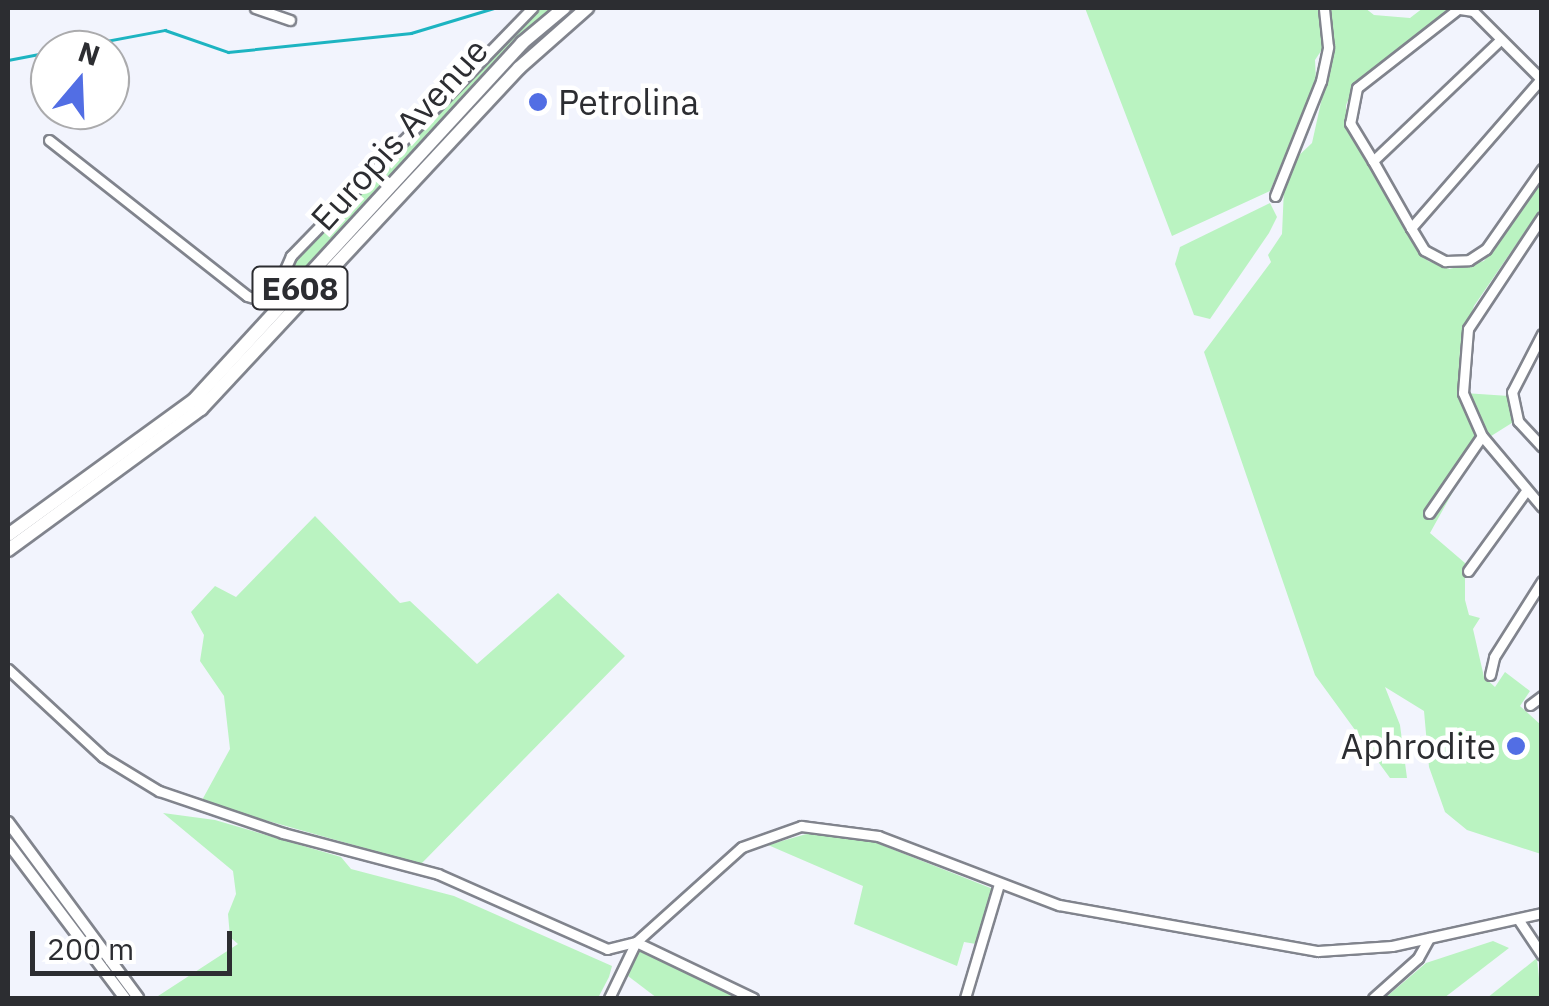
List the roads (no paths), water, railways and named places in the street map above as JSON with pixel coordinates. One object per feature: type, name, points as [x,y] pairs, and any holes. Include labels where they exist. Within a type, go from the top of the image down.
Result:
[{"type":"highway","name":"Europis Avenue","points":[[8,535],[194,400],[522,43],[564,8]]},
{"type":"highway","name":"Europis Avenue","points":[[8,550],[201,409],[542,44],[587,8]]},
{"type":"main road","points":[[8,822],[138,998]]},
{"type":"main road","points":[[8,842],[125,998]]},
{"type":"street","points":[[255,8],[290,20]]},
{"type":"street","points":[[48,140],[247,296],[264,301],[274,294],[291,256],[532,8]]},
{"type":"street","points":[[1274,196],[1321,81],[1328,47],[1324,8]]},
{"type":"street","points":[[1411,228],[1542,79],[1469,8],[1458,9],[1357,88],[1350,123],[1411,228],[1435,257],[1469,260],[1486,248],[1542,170]]},
{"type":"street","points":[[1373,161],[1500,40]]},
{"type":"street","points":[[1542,217],[1468,328],[1463,392],[1482,436],[1542,508]]},
{"type":"street","points":[[1542,334],[1514,382],[1513,404],[1542,448]]},
{"type":"street","points":[[1530,352],[1542,360]]},
{"type":"street","points":[[1429,513],[1482,436]]},
{"type":"street","points":[[1468,571],[1526,491]]},
{"type":"street","points":[[1490,674],[1494,656],[1542,581]]},
{"type":"street","points":[[8,669],[73,733],[159,791],[283,833],[438,874],[601,947],[618,949],[636,942],[753,998]]},
{"type":"street","points":[[1530,704],[1542,696]]},
{"type":"street","points":[[608,998],[636,942],[727,857],[800,826],[878,836],[999,884],[1080,910],[1318,952],[1429,938],[1542,914]]},
{"type":"street","points":[[966,998],[999,884]]},
{"type":"street","points":[[1518,919],[1542,955]]},
{"type":"street","points":[[1373,998],[1418,958],[1429,938]]},
{"type":"street","points":[[618,949],[623,968]]},
{"type":"waterway","points":[[130,37],[165,30],[228,52],[411,33],[494,8]]},
{"type":"waterway","points":[[8,60],[30,56]]},
{"type":"place","name":"Petrolina","points":[[538,102]]},
{"type":"place","name":"Aphrodite","points":[[1516,746]]}]
